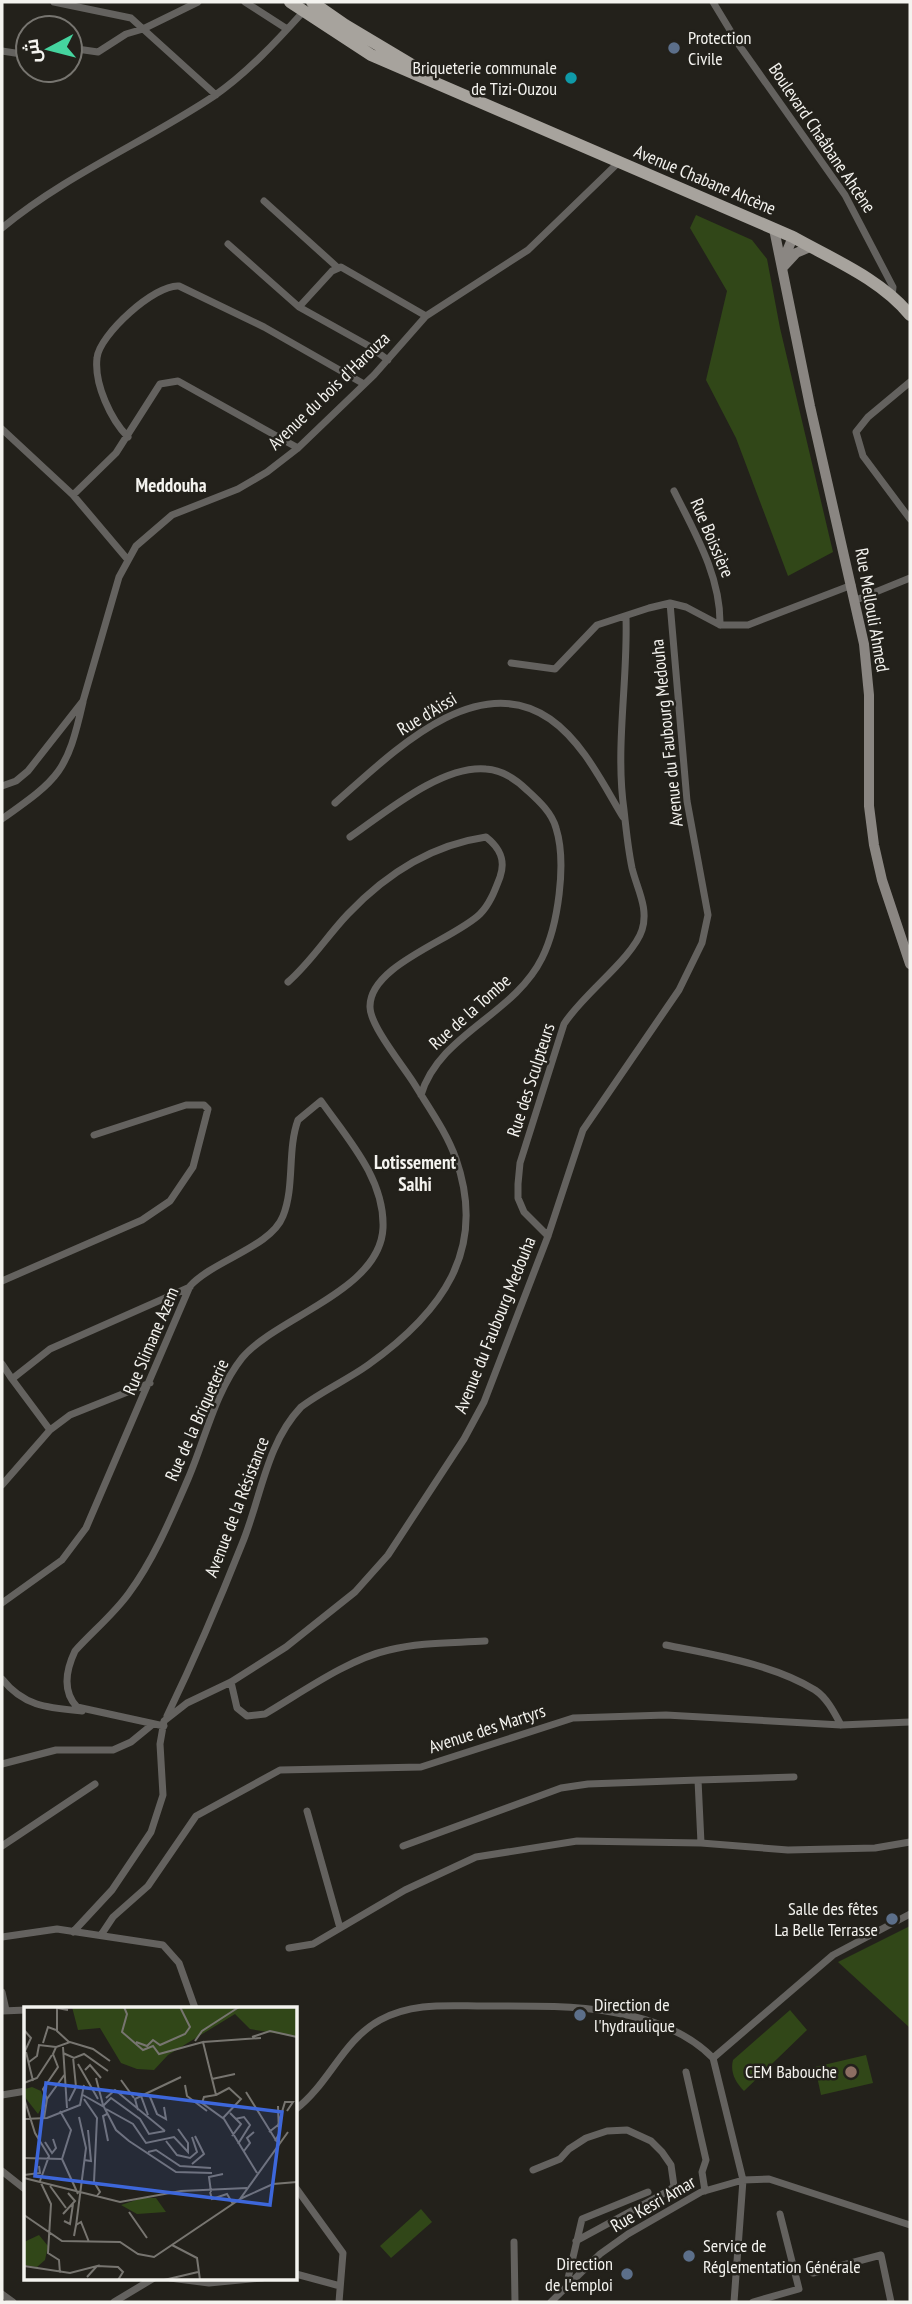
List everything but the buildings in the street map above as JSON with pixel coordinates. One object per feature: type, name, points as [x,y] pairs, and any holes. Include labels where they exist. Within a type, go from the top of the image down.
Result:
[{"type":"main road","name":"Avenue Chabane Ahcène","points":[[290,2],[308,7],[472,100],[793,237],[892,296],[910,315]]},
{"type":"street","points":[[54,2],[131,18],[216,94]]},
{"type":"street","points":[[84,50],[98,52],[126,34],[143,30],[198,2]]},
{"type":"street","points":[[245,2],[287,29]]},
{"type":"street","name":"Boulevard Chaâbane Ahcène","points":[[713,2],[739,44],[845,195],[893,287],[892,296]]},
{"type":"street","points":[[2,228],[41,198],[216,94],[308,7]]},
{"type":"street","name":"Avenue du bois d'Harouza","points":[[2,786],[16,781],[27,771],[83,701],[119,577],[136,546],[172,515],[238,489],[267,472],[298,448],[388,360],[426,316],[528,250],[619,162]]},
{"type":"street","points":[[264,201],[337,267],[426,316]]},
{"type":"street","name":"Rue Mellouli Ahmed","points":[[768,227],[782,265],[810,406],[856,600],[869,695],[869,806],[874,845],[882,880],[910,964]]},
{"type":"street","points":[[782,265],[793,237]]},
{"type":"street","points":[[228,244],[299,307],[369,345],[388,360]]},
{"type":"street","points":[[782,265],[796,253],[810,247]]},
{"type":"street","points":[[299,307],[337,267]]},
{"type":"street","points":[[128,437],[114,422],[99,380],[96,357],[101,346],[130,313],[169,286],[179,286],[264,327],[364,384]]},
{"type":"street","points":[[73,495],[104,468],[128,437],[160,384],[178,381],[298,448]]},
{"type":"street","points":[[910,382],[868,417],[856,432],[863,456],[910,519]]},
{"type":"street","points":[[2,429],[73,495],[128,560]]},
{"type":"street","name":"Rue Boissière","points":[[674,491],[697,537],[720,599],[720,625]]},
{"type":"street","points":[[856,600],[910,578]]},
{"type":"street","points":[[511,663],[555,669],[597,625],[670,603],[686,607],[720,625],[748,625],[853,585]]},
{"type":"street","name":"Avenue du Faubourg Medouha","points":[[164,1723],[187,1703],[231,1682],[286,1647],[355,1592],[388,1555],[464,1439],[484,1402],[548,1236],[583,1130],[679,990],[707,929],[706,898],[687,802],[670,603]]},
{"type":"street","name":"Rue des Sculpteurs","points":[[548,1236],[531,1222],[518,1198],[520,1163],[564,1024],[575,1007],[642,932],[643,905],[632,869],[621,792],[626,617]]},
{"type":"street","points":[[2,818],[34,796],[62,768],[74,741],[83,701]]},
{"type":"street","name":"Rue d'Aissi","points":[[335,803],[392,753],[460,709],[497,701],[531,709],[558,727],[594,768],[625,821]]},
{"type":"street","name":"Rue de la Tombe","points":[[350,837],[443,778],[486,769],[517,781],[542,804],[556,827],[560,857],[556,912],[542,958],[513,998],[431,1068],[421,1095]]},
{"type":"street","name":"Avenue de la Résistance","points":[[164,1723],[220,1599],[252,1516],[266,1470],[292,1416],[301,1407],[368,1365],[390,1347],[441,1297],[458,1268],[466,1226],[460,1173],[451,1147],[372,1018],[369,1004],[384,980],[403,962],[481,914],[493,896],[504,867],[495,845],[486,837],[472,839],[411,861],[384,880],[347,915],[288,982]]},
{"type":"street","name":"Rue de la Briqueterie","points":[[164,1723],[153,1724],[77,1707],[72,1702],[67,1676],[69,1662],[75,1651],[127,1596],[148,1563],[233,1372],[253,1347],[336,1293],[365,1265],[380,1240],[383,1228],[370,1171],[321,1101]]},
{"type":"street","name":"Rue Slimane Azem","points":[[2,1603],[47,1572],[73,1547],[101,1497],[190,1286],[211,1268],[256,1243],[278,1226],[286,1206],[296,1125],[302,1115],[321,1101]]},
{"type":"street","points":[[2,1281],[142,1220],[170,1201],[193,1167],[208,1110],[197,1103],[186,1105],[94,1135]]},
{"type":"street","points":[[12,1379],[50,1349],[190,1286]]},
{"type":"street","points":[[2,1364],[50,1430]]},
{"type":"street","points":[[2,1485],[50,1430],[69,1415],[150,1382]]},
{"type":"street","points":[[231,1682],[237,1708],[247,1716],[265,1714],[335,1673],[386,1650],[485,1641]]},
{"type":"street","points":[[667,1646],[712,1655],[788,1677],[816,1690],[832,1708],[841,1725]]},
{"type":"street","points":[[2,1679],[23,1700],[36,1706],[95,1713]]},
{"type":"street","name":"Avenue des Martyrs","points":[[101,1935],[113,1917],[148,1886],[196,1816],[280,1770],[431,1765],[490,1743],[573,1718],[666,1715],[841,1725],[910,1722]]},
{"type":"street","points":[[73,1932],[112,1889],[151,1832],[163,1795],[164,1776],[160,1744],[164,1723]]},
{"type":"street","points":[[2,1764],[56,1750],[113,1750],[131,1742],[153,1724]]},
{"type":"street","points":[[403,1846],[561,1788],[588,1784],[794,1777]]},
{"type":"street","points":[[698,1780],[701,1843]]},
{"type":"street","points":[[2,1846],[95,1784]]},
{"type":"street","points":[[307,1811],[340,1928]]},
{"type":"street","points":[[289,1948],[313,1944],[405,1889],[476,1857],[577,1841],[701,1843],[788,1850],[875,1849],[910,1842]]},
{"type":"street","points":[[713,2058],[833,1955],[910,1914]]},
{"type":"street","points":[[2,1937],[57,1929],[163,1945],[179,1963],[195,2007]]},
{"type":"street","points":[[2,1992],[4,2010],[24,2010]]},
{"type":"street","points":[[298,2107],[316,2093],[347,2048],[362,2033],[379,2020],[422,2005],[586,2007],[642,2021],[688,2037],[713,2058],[743,2180],[734,2302]]},
{"type":"street","points":[[686,2072],[706,2160],[702,2172],[705,2191]]},
{"type":"street","points":[[2,2095],[24,2091]]},
{"type":"street","points":[[533,2170],[561,2159],[569,2149],[586,2138],[618,2129],[651,2141],[671,2165],[674,2186],[670,2190],[576,2241]]},
{"type":"street","points":[[2,2171],[24,2188]]},
{"type":"street","name":"Rue Kesri Amar","points":[[551,2302],[600,2254],[705,2191],[743,2180],[769,2179],[910,2225]]},
{"type":"street","points":[[298,2191],[343,2253],[339,2302]]},
{"type":"street","points":[[566,2287],[582,2219],[649,2192]]},
{"type":"street","points":[[752,2302],[799,2289],[780,2214]]},
{"type":"street","points":[[514,2242],[515,2302]]},
{"type":"street","points":[[813,2273],[881,2255],[891,2302]]},
{"type":"street","points":[[298,2275],[340,2286]]},
{"type":"street","points":[[114,2302],[151,2280]]},
{"type":"street","points":[[186,2280],[209,2283],[241,2280]]},
{"type":"street","points":[[2,2294],[13,2302]]},
{"type":"green space","points":[[696,215],[752,240],[767,259],[780,328],[833,552],[788,576],[736,438],[706,380],[727,291],[690,228]]},
{"type":"green space","points":[[910,1926],[910,2028],[838,1962]]},
{"type":"green space","points":[[790,2010],[807,2030],[744,2091],[734,2077],[733,2060]]},
{"type":"green space","points":[[866,2055],[873,2083],[821,2095],[815,2067]]},
{"type":"green space","points":[[421,2209],[432,2222],[391,2258],[380,2246]]},
{"type":"place","name":"Protection Civile","points":[[674,48]]},
{"type":"place","name":"Briqueterie communale de Tizi-Ouzou","points":[[571,78]]},
{"type":"place","name":"Salle des fêtes La Belle Terrasse","points":[[892,1919]]},
{"type":"place","name":"Direction de l'hydraulique","points":[[580,2015]]},
{"type":"place","name":"CEM Babouche","points":[[851,2072]]},
{"type":"place","name":"Service de Réglementation Générale","points":[[689,2256]]},
{"type":"place","name":"Direction de l'emploi","points":[[627,2274]]},
{"type":"district","name":"Meddouha","points":[[171,485]]},
{"type":"district","name":"Lotissement Salhi","points":[[415,1173]]}]
